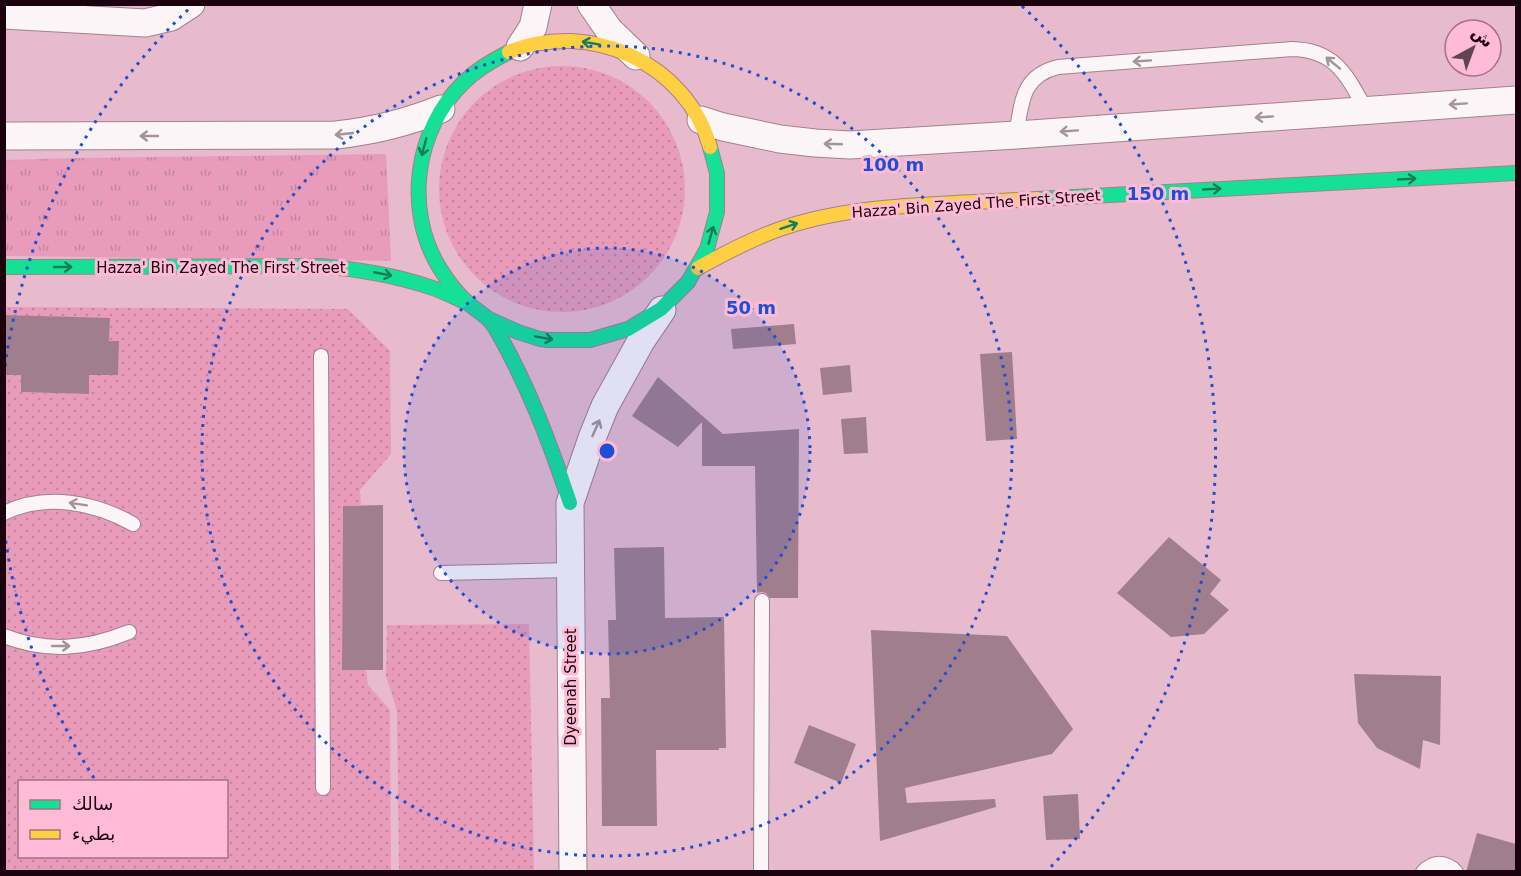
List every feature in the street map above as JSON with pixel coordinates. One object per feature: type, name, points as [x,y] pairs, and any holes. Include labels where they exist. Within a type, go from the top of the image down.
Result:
[{"type":"street","points":[[4,15],[145,23],[171,17],[191,4]]},
{"type":"street","points":[[520,47],[533,27],[538,4]]},
{"type":"street","points":[[591,4],[609,30],[637,57],[662,74],[684,95],[701,120],[713,149],[718,179],[718,210],[711,240],[698,268],[682,290],[663,308],[638,325],[609,336],[578,341],[547,339],[517,332],[489,319],[468,303],[447,280],[432,254],[421,225],[417,195],[419,165],[427,135],[441,109],[463,82],[489,62],[520,47],[550,41],[580,40],[609,46],[637,57]]},
{"type":"street","points":[[701,120],[746,133],[780,139],[850,145],[1516,100]]},
{"type":"street","points":[[4,136],[336,135],[390,126],[441,109]]},
{"type":"street","name":"Hazza' Bin Zayed The First Street","points":[[698,268],[748,241],[775,230],[802,221],[858,210],[1516,172]]},
{"type":"street","name":"Hazza' Bin Zayed The First Street","points":[[4,267],[319,266],[357,269],[395,277],[432,288],[468,303]]},
{"type":"street","name":"Dyeenah Street","points":[[573,872],[570,503],[605,406],[636,350],[663,308]]},
{"type":"street","name":"Dyeenah Street","points":[[489,319],[507,349],[537,411],[570,503]]},
{"type":"lane","points":[[1016,135],[1025,90],[1031,81],[1048,69],[1292,49],[1312,51],[1333,61],[1349,80],[1366,110]]},
{"type":"lane","points":[[321,356],[323,788]]},
{"type":"lane","points":[[4,513],[27,505],[63,502],[99,508],[133,524]]},
{"type":"lane","points":[[441,573],[570,570]]},
{"type":"lane","points":[[761,872],[762,601]]},
{"type":"lane","points":[[4,636],[37,645],[60,647],[108,641],[129,632]]},
{"type":"lane","points":[[1423,872],[1431,865],[1444,863],[1456,872]]},
{"type":"green space","points":[[562,66],[586,68],[609,75],[630,87],[649,102],[664,121],[676,142],[683,165],[685,189],[683,213],[676,236],[664,257],[649,276],[630,291],[609,303],[586,310],[562,312],[538,310],[515,303],[494,291],[475,276],[460,257],[448,236],[441,213],[439,189],[441,165],[448,142],[460,121],[475,102],[494,87],[515,75],[538,68]]},
{"type":"green space","points":[[386,154],[391,261],[5,256],[4,160]]},
{"type":"green space","points":[[5,307],[348,309],[390,351],[391,454],[360,490],[361,505],[343,506],[342,670],[366,670],[368,685],[390,710],[391,871],[5,871],[5,375],[21,375],[21,392],[89,394],[89,375],[118,375],[119,342],[109,341],[110,319],[5,315]]},
{"type":"green space","points":[[529,624],[534,871],[399,871],[397,711],[386,676],[387,625]]},
{"type":"building","points":[[4,315],[110,318],[109,341],[119,341],[118,375],[89,375],[89,394],[21,392],[21,375],[4,375]]},
{"type":"building","points":[[794,324],[796,344],[733,349],[731,329]]},
{"type":"building","points":[[1012,352],[1017,439],[986,441],[980,354]]},
{"type":"building","points":[[850,365],[852,392],[823,395],[820,368]]},
{"type":"building","points":[[658,377],[723,434],[799,429],[798,598],[770,598],[766,593],[757,593],[755,466],[702,466],[702,422],[678,447],[632,416]]},
{"type":"building","points":[[866,417],[868,453],[844,454],[841,419]]},
{"type":"building","points":[[383,505],[383,670],[342,670],[343,506]]},
{"type":"building","points":[[1169,537],[1221,580],[1210,594],[1229,610],[1204,634],[1171,637],[1117,593]]},
{"type":"building","points":[[664,547],[665,618],[724,617],[726,748],[656,750],[657,826],[602,826],[601,698],[610,698],[608,620],[616,620],[614,548]]},
{"type":"building","points":[[871,630],[1007,636],[1073,729],[1052,754],[905,788],[907,803],[995,799],[996,807],[880,841]]},
{"type":"building","points":[[1354,674],[1441,676],[1440,745],[1423,740],[1420,769],[1377,748],[1358,723]]},
{"type":"building","points":[[809,725],[856,744],[841,783],[794,763]]},
{"type":"building","points":[[1078,794],[1080,839],[1046,840],[1043,796]]},
{"type":"building","points":[[1477,833],[1516,844],[1516,872],[1466,872]]},
{"type":"traffic: fast","points":[[509,52],[485,65],[464,82],[447,101],[434,123],[425,146],[420,170],[421,220],[428,244],[445,277],[464,299],[491,322],[508,351],[538,415],[570,503]]},
{"type":"traffic: fast","points":[[489,319],[540,339],[590,340],[628,329],[661,309],[688,282],[707,249],[717,212],[717,173],[710,147]]},
{"type":"traffic: fast","points":[[1037,199],[1516,173]]},
{"type":"traffic: fast","points":[[4,267],[319,266],[403,279],[465,302]]},
{"type":"traffic: slow","points":[[509,52],[540,43],[571,41],[602,45],[631,56],[657,71],[680,92],[698,117],[710,147]]},
{"type":"traffic: slow","points":[[698,268],[759,237],[819,218],[897,207],[1037,199]]}]
